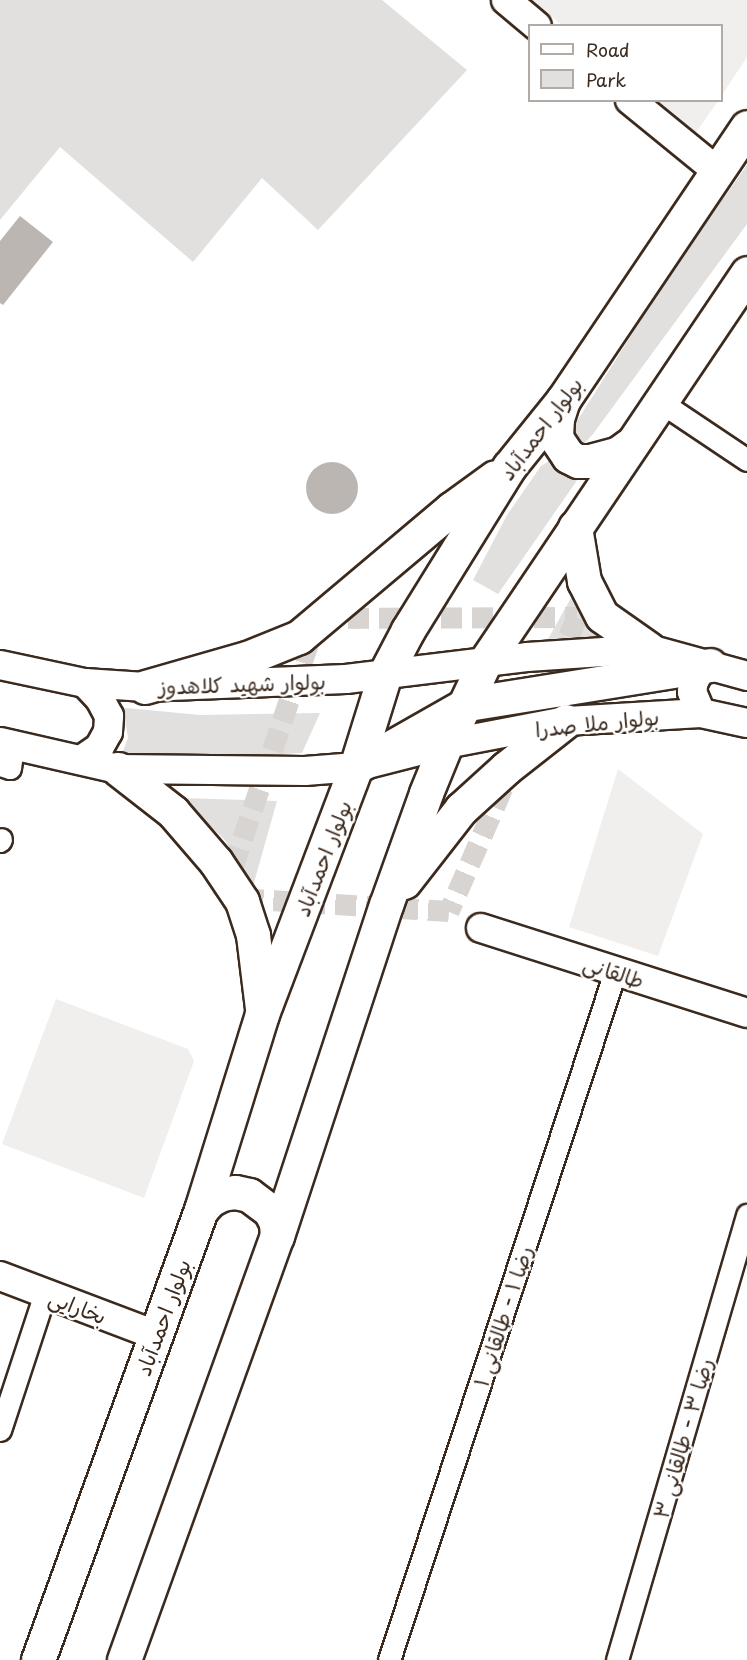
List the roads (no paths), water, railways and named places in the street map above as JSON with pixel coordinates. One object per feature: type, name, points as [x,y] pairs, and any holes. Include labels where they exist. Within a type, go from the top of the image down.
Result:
[{"type":"main road","points":[[506,0],[535,24]]},
{"type":"main road","points":[[632,102],[717,171]]},
{"type":"main road","name":"بولوار احمدآباد","points":[[38,1660],[201,1210],[262,1014],[356,767],[385,674],[408,630],[509,467],[563,400],[747,127]]},
{"type":"main road","points":[[124,1660],[277,1236],[386,905],[446,744],[485,662],[628,446],[747,273]]},
{"type":"main road","points":[[563,400],[557,418],[556,438],[568,456],[578,461],[590,461],[617,454],[628,446]]},
{"type":"main road","points":[[145,687],[247,658],[299,637],[451,509],[509,467]]},
{"type":"main road","points":[[575,527],[584,581],[602,616],[649,649]]},
{"type":"main road","points":[[485,662],[649,649],[747,676]]},
{"type":"main road","name":"بولوار شهید کلاهدوز","points":[[0,665],[85,683],[145,687],[346,679],[485,662]]},
{"type":"main road","points":[[356,767],[467,704],[710,665]]},
{"type":"main road","points":[[701,713],[692,692],[694,681],[700,671],[710,665]]},
{"type":"main road","points":[[81,760],[99,748],[108,732],[109,716],[100,699],[85,683]]},
{"type":"main road","name":"بولوار ملا صدرا","points":[[446,744],[566,722],[701,713],[747,723]]},
{"type":"main road","points":[[386,905],[461,809],[506,768],[566,722]]},
{"type":"main road","points":[[4,751],[81,760],[118,769],[305,771],[356,767],[446,744]]},
{"type":"main road","points":[[118,769],[173,812],[216,862],[242,901],[253,935],[262,1014]]},
{"type":"main road","name":"طالقانی","points":[[481,928],[747,1013]]},
{"type":"main road","points":[[201,1210],[210,1200],[222,1194],[235,1192],[249,1195],[270,1211],[276,1223],[277,1236]]},
{"type":"main road","name":"بخارایی","points":[[0,1276],[155,1335]]},
{"type":"street","points":[[659,401],[747,460]]},
{"type":"street","name":"رضا ۱ - طالقانی ۱","points":[[389,1660],[615,972]]},
{"type":"street","name":"رضا ۳ - طالقانی ۳","points":[[617,1660],[747,1215]]},
{"type":"street","points":[[0,1430],[45,1293]]},
{"type":"tunnel","points":[[577,617],[449,911],[223,897],[317,618],[577,617]]}]
